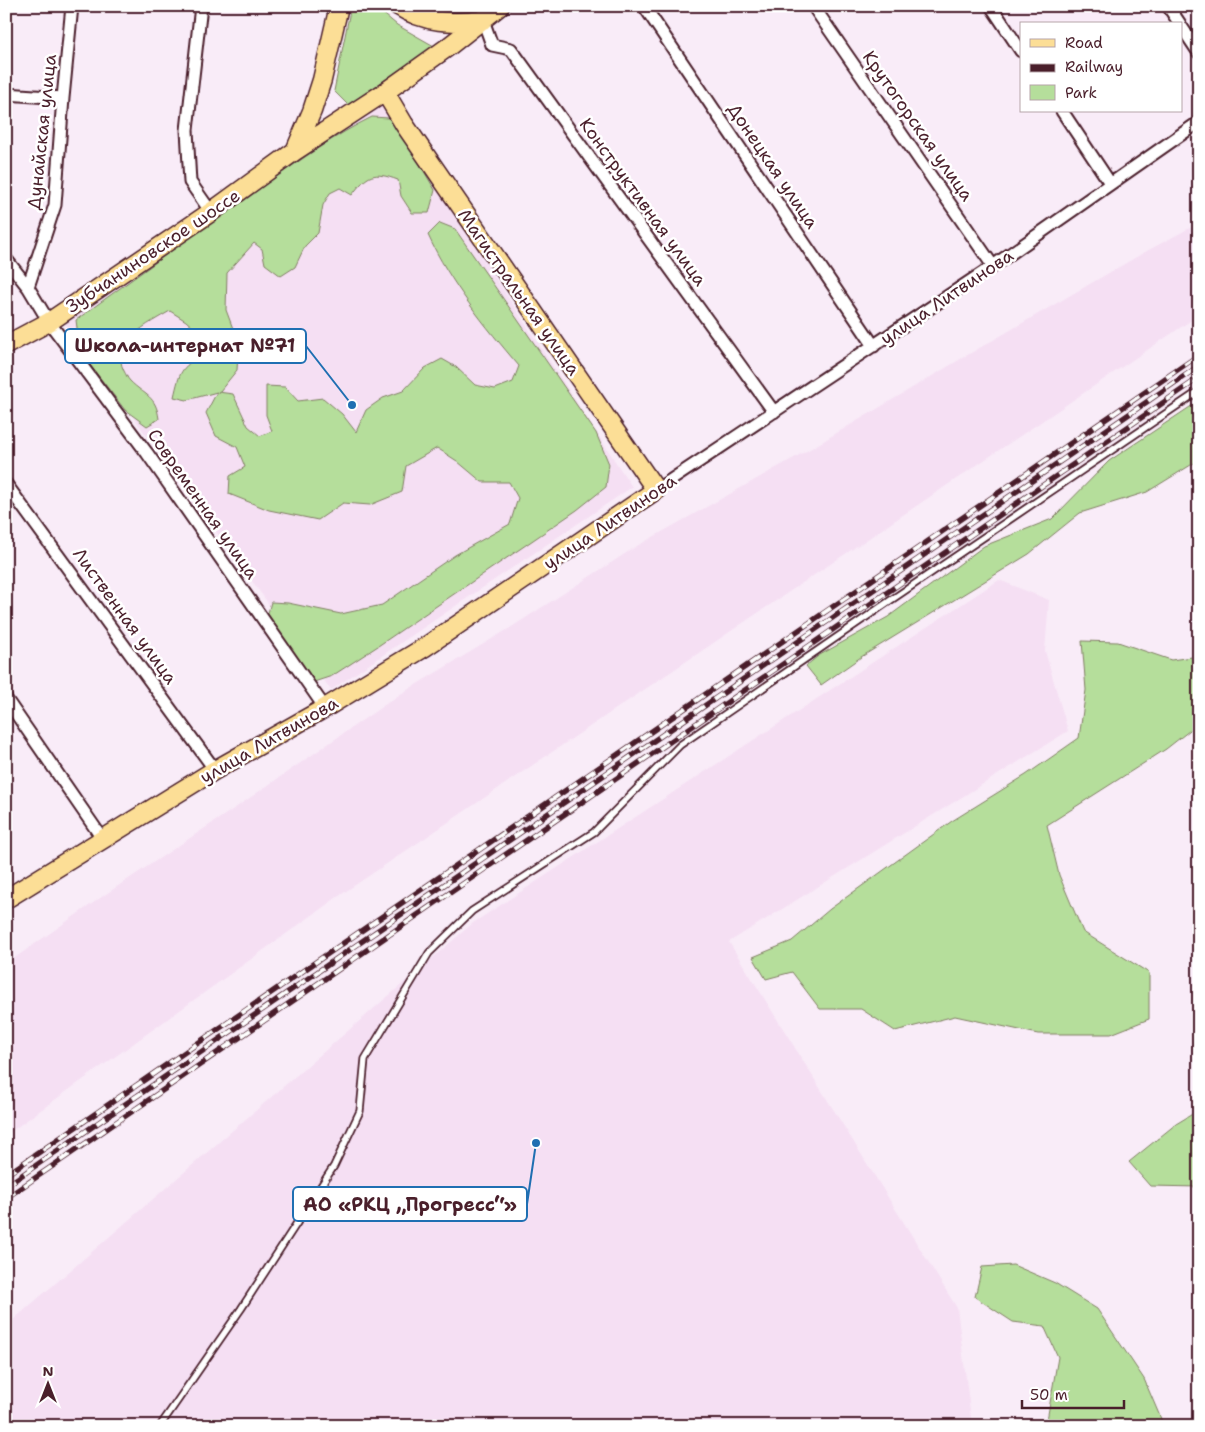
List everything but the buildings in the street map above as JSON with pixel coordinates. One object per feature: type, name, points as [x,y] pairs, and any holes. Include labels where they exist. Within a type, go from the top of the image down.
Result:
[{"type":"main road","points":[[295,151],[312,111],[322,80],[339,6]]},
{"type":"main road","points":[[398,6],[409,13],[432,21],[460,23],[483,20]]},
{"type":"main road","name":"Зубчаниновское шоссе","points":[[6,345],[50,322],[211,212],[295,151],[385,92],[500,6]]},
{"type":"main road","name":"Магистральная улица","points":[[385,92],[404,124],[656,490]]},
{"type":"main road","name":"улица Литвинова","points":[[6,899],[215,770],[326,708],[425,647],[656,490]]},
{"type":"street","name":"Дунайская улица","points":[[28,287],[55,205],[72,6]]},
{"type":"street","points":[[201,6],[187,130],[190,182],[211,212]]},
{"type":"street","name":"Донецкая улица","points":[[644,6],[874,346]]},
{"type":"street","name":"Крутогорская улица","points":[[813,6],[993,266]]},
{"type":"street","points":[[991,6],[1020,50]]},
{"type":"street","points":[[1168,6],[1178,22]]},
{"type":"street","name":"Конструктивная улица","points":[[483,20],[492,45],[511,49],[774,412]]},
{"type":"street","points":[[1182,28],[1199,53]]},
{"type":"street","points":[[6,94],[63,98]]},
{"type":"street","points":[[1063,112],[1110,184]]},
{"type":"street","name":"улица Литвинова","points":[[656,490],[993,266],[1199,122]]},
{"type":"street","name":"Современная улица","points":[[6,260],[28,287],[50,322],[153,461],[326,708]]},
{"type":"street","name":"Лиственная улица","points":[[6,484],[215,770]]},
{"type":"street","points":[[6,699],[102,838]]},
{"type":"lane","points":[[160,1426],[241,1309],[334,1166],[360,1111],[365,1059],[429,953],[436,946],[472,911],[594,832],[680,745],[1199,391]]},
{"type":"shaded area","points":[[381,103],[632,487],[331,690],[65,323]]},
{"type":"shaded area","points":[[1199,223],[1199,315],[336,898],[6,1135],[6,964],[399,695],[510,628],[637,546],[810,449],[964,357],[1145,252]]},
{"type":"shaded area","points":[[999,580],[1049,600],[1045,651],[1068,731],[729,942],[957,1308],[972,1426],[6,1426],[6,1326],[473,923]]},
{"type":"green space","points":[[351,6],[374,6],[397,25],[434,46],[348,105],[334,91]]},
{"type":"green space","points":[[372,117],[389,118],[412,151],[435,190],[429,213],[412,213],[401,196],[398,180],[377,175],[362,183],[352,195],[340,188],[330,193],[323,205],[318,233],[305,246],[295,267],[281,276],[265,264],[262,249],[254,243],[227,273],[226,310],[239,338],[237,370],[218,392],[233,394],[248,426],[260,436],[272,431],[266,415],[266,386],[285,387],[298,401],[323,398],[342,414],[356,432],[366,410],[383,398],[403,391],[425,368],[442,359],[456,367],[475,385],[495,389],[513,382],[519,366],[457,287],[428,235],[440,223],[455,229],[596,433],[609,464],[606,487],[577,510],[332,676],[308,684],[266,620],[271,602],[288,603],[341,614],[382,605],[455,555],[510,524],[518,498],[509,482],[482,482],[457,461],[437,448],[406,466],[402,492],[370,505],[343,503],[318,520],[269,510],[229,494],[230,476],[245,467],[237,447],[216,436],[206,413],[217,392],[187,400],[174,397],[182,371],[189,363],[202,354],[204,337],[186,321],[170,311],[143,328],[127,342],[122,351],[121,361],[124,371],[128,379],[152,400],[158,411],[159,419],[147,426],[125,410],[80,352],[76,320],[306,156]]},
{"type":"green space","points":[[1199,401],[1199,460],[1147,492],[1080,513],[1029,554],[861,657],[821,685],[806,666],[818,656],[888,617],[984,546],[1052,519],[1109,461]]},
{"type":"green space","points":[[1082,641],[1118,642],[1171,660],[1199,656],[1199,723],[1166,749],[1047,825],[1059,875],[1083,932],[1149,973],[1149,1019],[1111,1034],[1038,1034],[955,1016],[895,1031],[861,1009],[820,1009],[792,972],[766,979],[753,957],[792,941],[830,909],[952,821],[1026,775],[1079,738],[1086,690]]},
{"type":"green space","points":[[1199,1110],[1199,1187],[1150,1186],[1129,1162],[1176,1124]]},
{"type":"green space","points":[[1013,1265],[1055,1283],[1097,1309],[1144,1379],[1164,1426],[1046,1426],[1058,1357],[1044,1326],[1013,1322],[975,1297],[982,1267]]},
{"type":"railway","points":[[6,1175],[1199,355]]},
{"type":"railway","points":[[6,1186],[1199,366]]},
{"type":"railway","points":[[6,1198],[1199,378]]},
{"type":"place","name":"Школа-интернат №71","points":[[352,405]]},
{"type":"place","name":"АО «РКЦ „Прогресс“»","points":[[536,1143]]}]
